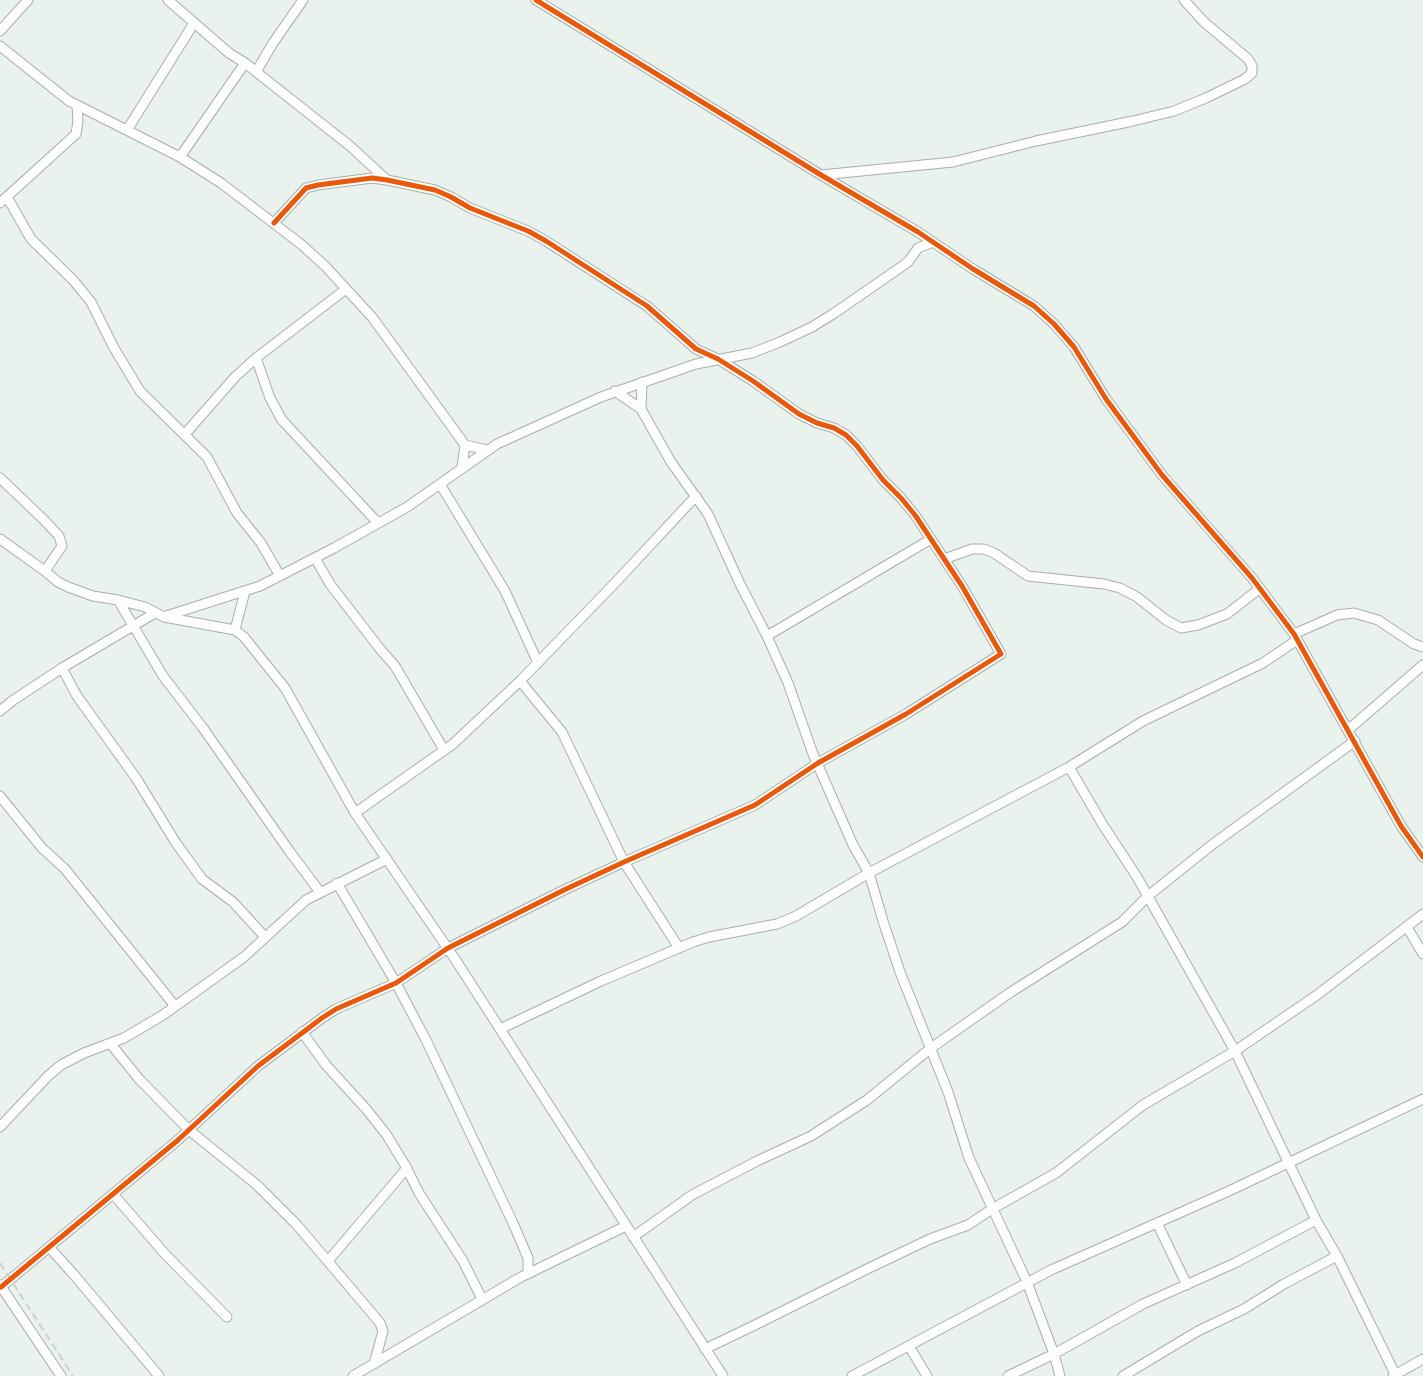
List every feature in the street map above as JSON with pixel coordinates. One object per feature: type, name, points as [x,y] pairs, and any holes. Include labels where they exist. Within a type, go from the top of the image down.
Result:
[{"type":"street","points":[[0,31],[28,0]]},
{"type":"street","points":[[168,0],[229,53],[246,63],[350,146],[387,180]]},
{"type":"street","points":[[256,72],[273,43],[304,0]]},
{"type":"street","points":[[536,0],[821,175],[918,232],[1034,306],[1054,324],[1074,347],[1106,399],[1162,475],[1252,578],[1296,637],[1401,826],[1423,857]]},
{"type":"street","points":[[821,175],[953,162],[1036,141],[1174,111],[1245,79],[1252,73],[1252,66],[1248,59],[1204,22],[1184,0]]},
{"type":"street","points":[[127,130],[194,22]]},
{"type":"street","points":[[0,46],[69,101],[180,158],[220,183],[302,245],[326,267],[372,317],[465,445],[487,450]]},
{"type":"street","points":[[180,158],[246,63]]},
{"type":"street","points":[[77,105],[78,121],[76,134],[3,200],[31,239],[88,297],[114,348],[140,391],[208,457],[237,513],[261,543],[280,576]]},
{"type":"street","points":[[61,1376],[4,1298],[0,1286],[113,1194],[188,1130],[258,1066],[302,1032],[336,1009],[396,983],[448,948],[624,862],[756,805],[818,764],[906,714],[1001,654],[931,539],[901,498],[884,480],[858,446],[846,435],[799,414],[753,381],[718,359],[696,349],[648,306],[528,230],[470,208],[435,190],[372,178],[306,188],[274,223]]},
{"type":"street","points":[[918,232],[918,248]]},
{"type":"street","points":[[0,711],[62,668],[134,626],[160,615],[260,586],[315,558],[407,507],[497,444],[616,391],[696,364],[752,353],[812,327],[901,267],[918,248],[933,242]]},
{"type":"street","points":[[185,434],[235,376],[346,289]]},
{"type":"street","points":[[256,358],[270,398],[282,420],[310,453],[378,523]]},
{"type":"street","points":[[641,408],[642,382]]},
{"type":"street","points":[[616,391],[641,408],[671,462],[696,496],[716,528],[740,584],[768,636],[788,683],[818,764],[853,845],[869,873],[900,972],[948,1092],[969,1158],[1027,1282],[1054,1354],[1060,1376]]},
{"type":"street","points":[[462,467],[465,445]]},
{"type":"street","points":[[0,478],[58,536],[62,546],[45,570]]},
{"type":"street","points":[[440,484],[505,591],[538,663]]},
{"type":"street","points":[[356,813],[444,750],[520,681],[616,583],[696,496]]},
{"type":"street","points":[[0,539],[45,570],[58,582],[68,587],[93,596],[145,607],[160,615],[235,630],[244,637],[285,688],[356,813],[448,948],[723,1376]]},
{"type":"street","points":[[768,636],[931,539]]},
{"type":"street","points":[[944,559],[972,549],[984,549],[994,553],[1028,576],[1104,584],[1120,588],[1137,597],[1166,620],[1181,628],[1198,625],[1227,614],[1259,589]]},
{"type":"street","points":[[315,558],[330,584],[399,671],[444,750]]},
{"type":"street","points":[[235,630],[244,591]]},
{"type":"street","points":[[118,600],[163,676],[203,728],[320,892]]},
{"type":"street","points":[[500,1029],[602,981],[679,948],[709,937],[777,924],[796,916],[869,873],[1068,767],[1143,721],[1263,663],[1296,637],[1337,615],[1354,613],[1378,620],[1414,644],[1423,647]]},
{"type":"street","points":[[1348,730],[1423,665]]},
{"type":"street","points":[[62,668],[78,696],[136,778],[176,843],[202,879],[233,902],[265,937]]},
{"type":"street","points":[[520,681],[562,732],[624,862],[679,948]]},
{"type":"street","points":[[633,1237],[692,1195],[757,1161],[811,1136],[868,1100],[931,1048],[1011,992],[1122,922],[1148,896],[1213,844],[1355,741]]},
{"type":"street","points":[[1068,767],[1148,896],[1235,1051],[1316,1220],[1337,1256],[1395,1376],[1423,1359]]},
{"type":"street","points":[[0,796],[42,848],[65,869],[175,1006]]},
{"type":"street","points":[[0,1127],[48,1076],[61,1065],[84,1052],[135,1032],[175,1006],[244,956],[306,900],[337,883],[387,860]]},
{"type":"street","points":[[337,883],[396,983],[426,1040],[513,1222],[528,1258],[528,1274]]},
{"type":"street","points":[[704,1348],[755,1326],[930,1239],[968,1225],[992,1209],[1056,1173],[1143,1105],[1235,1051],[1317,995],[1423,914]]},
{"type":"street","points":[[1407,927],[1423,954]]},
{"type":"street","points":[[302,1032],[326,1065],[373,1117],[407,1168],[419,1193],[463,1261],[482,1299]]},
{"type":"street","points":[[110,1043],[140,1079],[188,1130],[257,1185],[297,1225],[328,1261],[382,1327],[383,1331],[374,1364]]},
{"type":"street","points":[[852,1376],[1027,1282],[1229,1191],[1423,1099]]},
{"type":"street","points":[[328,1261],[407,1168]]},
{"type":"street","points":[[113,1194],[165,1254],[227,1317]]},
{"type":"street","points":[[1008,1376],[1054,1354],[1144,1304],[1235,1263],[1316,1220]]},
{"type":"street","points":[[1157,1223],[1187,1285]]},
{"type":"street","points":[[353,1376],[482,1299],[626,1226]]},
{"type":"street","points":[[48,1247],[75,1276],[159,1376]]},
{"type":"street","points":[[1122,1376],[1198,1331],[1244,1308],[1337,1256]]},
{"type":"street","points":[[528,1258],[544,1267]]},
{"type":"street","points":[[909,1346],[927,1376]]},
{"type":"railway","points":[[0,1263],[73,1376]]},
{"type":"cycle path","points":[[536,0],[821,175],[918,232],[973,269],[1034,306],[1054,324],[1074,347],[1106,399],[1162,475],[1252,578],[1294,634],[1401,826],[1423,857]]},
{"type":"cycle path","points":[[1,1287],[178,1140],[258,1066],[336,1009],[396,983],[448,948],[564,890],[755,805],[818,763],[906,714],[1001,654],[962,586],[915,515],[846,435],[799,414],[753,381],[718,359],[696,349],[647,306],[546,241],[528,231],[470,208],[435,190],[372,178],[306,188],[274,223]]}]
